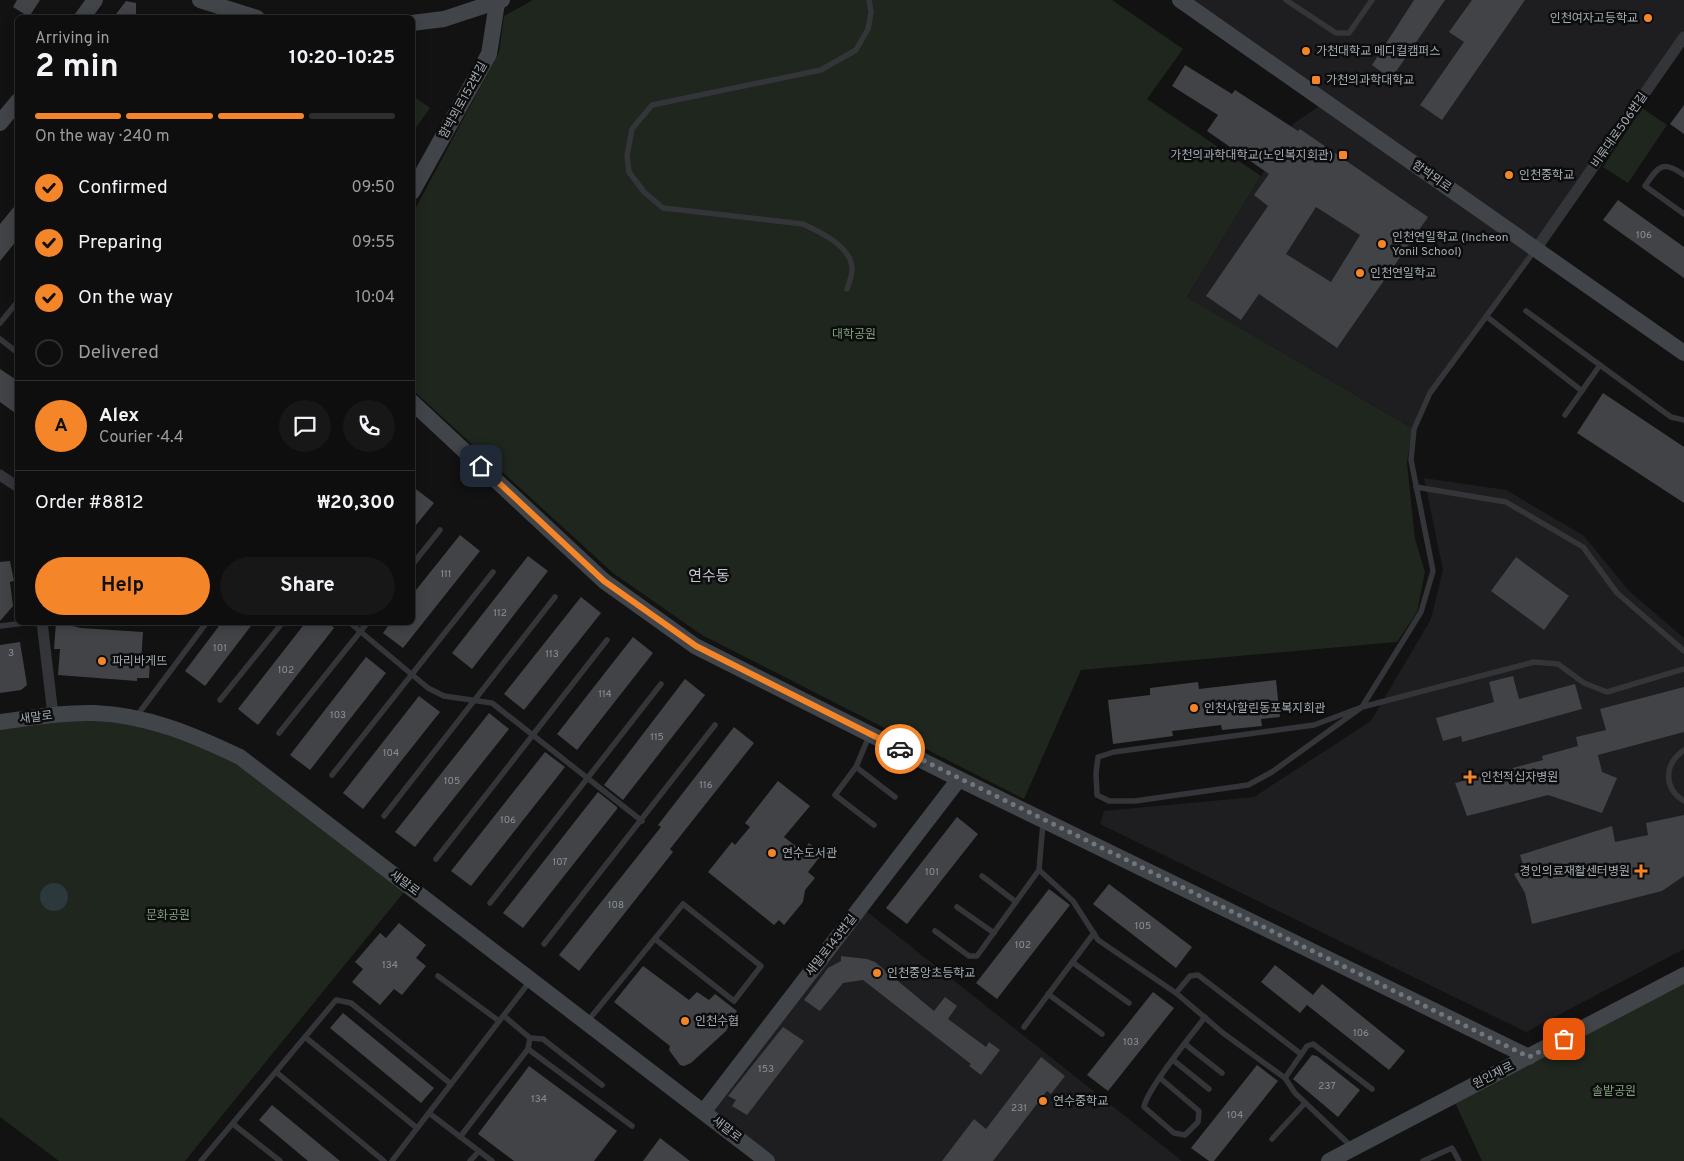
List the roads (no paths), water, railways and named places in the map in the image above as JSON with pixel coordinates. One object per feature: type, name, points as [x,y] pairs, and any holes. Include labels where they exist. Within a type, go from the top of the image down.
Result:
[{"type":"street","points":[[84,15],[95,0]]},
{"type":"street","points":[[200,0],[248,15]]},
{"type":"street","name":"함박뫼로","points":[[1180,0],[1684,353]]},
{"type":"street","points":[[415,23],[444,19],[500,1]]},
{"type":"street","name":"함박뫼로152번길","points":[[415,187],[489,54],[500,1]]},
{"type":"street","name":"비류대로506번길","points":[[1536,248],[1684,37]]},
{"type":"street","points":[[0,124],[15,105]]},
{"type":"street","points":[[415,405],[604,581],[696,646],[959,779],[1529,1057]]},
{"type":"street","points":[[0,474],[15,485]]},
{"type":"street","points":[[42,625],[53,715]]},
{"type":"street","name":"새말로","points":[[0,722],[53,715],[95,713],[135,718],[188,732],[240,757],[767,1161]]},
{"type":"street","name":"새말로143번길","points":[[704,1111],[959,779]]},
{"type":"street","name":"원인재로","points":[[1329,1161],[1684,976]]},
{"type":"lane","points":[[847,289],[852,269],[848,256],[823,234],[803,224],[663,208],[644,192],[629,172],[627,156],[632,129],[652,105],[821,70],[856,50],[868,29],[869,0]]},
{"type":"lane","points":[[1286,0],[1336,33],[1350,33],[1372,0]]},
{"type":"lane","points":[[1684,175],[1673,168],[1664,166],[1657,168],[1645,186],[1684,214]]},
{"type":"lane","points":[[1536,248],[1430,393],[1414,429],[1411,460],[1433,571],[1421,612],[1362,707],[1272,772],[1248,785],[1135,800],[1109,800],[1097,795],[1096,773],[1098,757],[1314,725],[1362,707],[1534,662],[1558,664],[1584,683],[1607,692],[1684,669]]},
{"type":"lane","points":[[0,323],[15,310]]},
{"type":"lane","points":[[1526,311],[1671,417],[1684,420]]},
{"type":"lane","points":[[1486,316],[1582,391]]},
{"type":"lane","points":[[0,339],[15,351]]},
{"type":"lane","points":[[1565,415],[1600,365]]},
{"type":"lane","points":[[1416,487],[1506,502],[1583,547],[1617,593],[1684,651]]},
{"type":"lane","points":[[415,561],[440,530]]},
{"type":"lane","points":[[332,775],[492,572]]},
{"type":"lane","points":[[384,816],[555,597]]},
{"type":"lane","points":[[0,626],[15,624]]},
{"type":"lane","points":[[135,718],[205,625]]},
{"type":"lane","points":[[220,700],[281,625]]},
{"type":"lane","points":[[352,625],[412,675],[444,696],[459,700],[476,699],[492,703],[642,821]]},
{"type":"lane","points":[[279,733],[366,625]]},
{"type":"lane","points":[[436,859],[607,640]]},
{"type":"lane","points":[[490,903],[661,684]]},
{"type":"lane","points":[[544,944],[642,821],[715,725]]},
{"type":"lane","points":[[870,734],[856,768],[835,795],[874,825]]},
{"type":"lane","points":[[1684,750],[1676,756],[1668,773],[1672,790],[1684,801]]},
{"type":"lane","points":[[856,768],[895,797]]},
{"type":"lane","points":[[935,931],[969,956],[977,956],[1039,870],[1043,820]]},
{"type":"lane","points":[[1039,870],[1073,900],[1098,940],[1176,993],[1205,1018],[1285,1078],[1295,1093],[1353,1148]]},
{"type":"lane","points":[[982,876],[1016,902]]},
{"type":"lane","points":[[588,1022],[683,904],[762,966],[734,1001],[655,939]]},
{"type":"lane","points":[[957,907],[994,933]]},
{"type":"lane","points":[[1024,1027],[1094,933]]},
{"type":"lane","points":[[1072,962],[1129,1003]]},
{"type":"lane","points":[[1176,993],[1190,976],[1198,975],[1301,1054]]},
{"type":"lane","points":[[438,976],[499,1022]]},
{"type":"lane","points":[[392,1161],[532,980]]},
{"type":"lane","points":[[1048,994],[1102,1034]]},
{"type":"lane","points":[[201,1161],[336,1000],[351,1003],[452,1084]]},
{"type":"lane","points":[[504,1016],[530,1038],[543,1039],[602,1085]]},
{"type":"lane","points":[[1160,1078],[1199,1111],[1198,1122],[1185,1135],[1174,1133],[1144,1107],[1145,1099],[1160,1078],[1173,1060],[1205,1018]]},
{"type":"lane","points":[[305,1037],[417,1128]]},
{"type":"lane","points":[[460,1137],[528,1049],[530,1038]]},
{"type":"lane","points":[[1185,1044],[1222,1073]]},
{"type":"lane","points":[[1285,1078],[1301,1054],[1308,1046],[1313,1044],[1372,1088]]},
{"type":"lane","points":[[528,1049],[632,1126]]},
{"type":"lane","points":[[1173,1060],[1209,1090]]},
{"type":"lane","points":[[276,1072],[384,1161]]},
{"type":"lane","points":[[1272,1139],[1305,1102]]},
{"type":"lane","points":[[429,1113],[492,1161]]},
{"type":"lane","points":[[233,1124],[280,1161]]},
{"type":"lane","points":[[1423,1161],[1452,1148],[1459,1161]]},
{"type":"lane","points":[[470,1161],[479,1151]]},
{"type":"place","name":"인천여자고등학교","points":[[1648,18]]},
{"type":"place","name":"가천대학교 메디컬캠퍼스","points":[[1306,51]]},
{"type":"place","name":"가천의과학대학교","points":[[1316,80]]},
{"type":"place","name":"가천의과학대학교(노인복지회관)","points":[[1343,155]]},
{"type":"place","name":"인천중학교","points":[[1509,175]]},
{"type":"place","name":"인천연일학교 (Incheon Yonil School)","points":[[1382,244]]},
{"type":"place","name":"인천연일학교","points":[[1360,273]]},
{"type":"place","name":"파리바게뜨","points":[[102,661]]},
{"type":"place","name":"인천사할린동포복지회관","points":[[1194,708]]},
{"type":"place","name":"인천적십자병원","points":[[1470,777]]},
{"type":"place","name":"연수도서관","points":[[772,853]]},
{"type":"place","name":"경인의료재활센터병원","points":[[1641,871]]},
{"type":"place","name":"인천중앙초등학교","points":[[877,973]]},
{"type":"place","name":"인천수협","points":[[685,1021]]},
{"type":"place","name":"연수중학교","points":[[1043,1101]]},
{"type":"district","name":"연수동","points":[[709,576]]},
{"type":"park label","name":"대학공원","points":[[854,334]]},
{"type":"park label","name":"문화공원","points":[[168,915]]},
{"type":"park label","name":"솔밭공원","points":[[1614,1091]]}]
